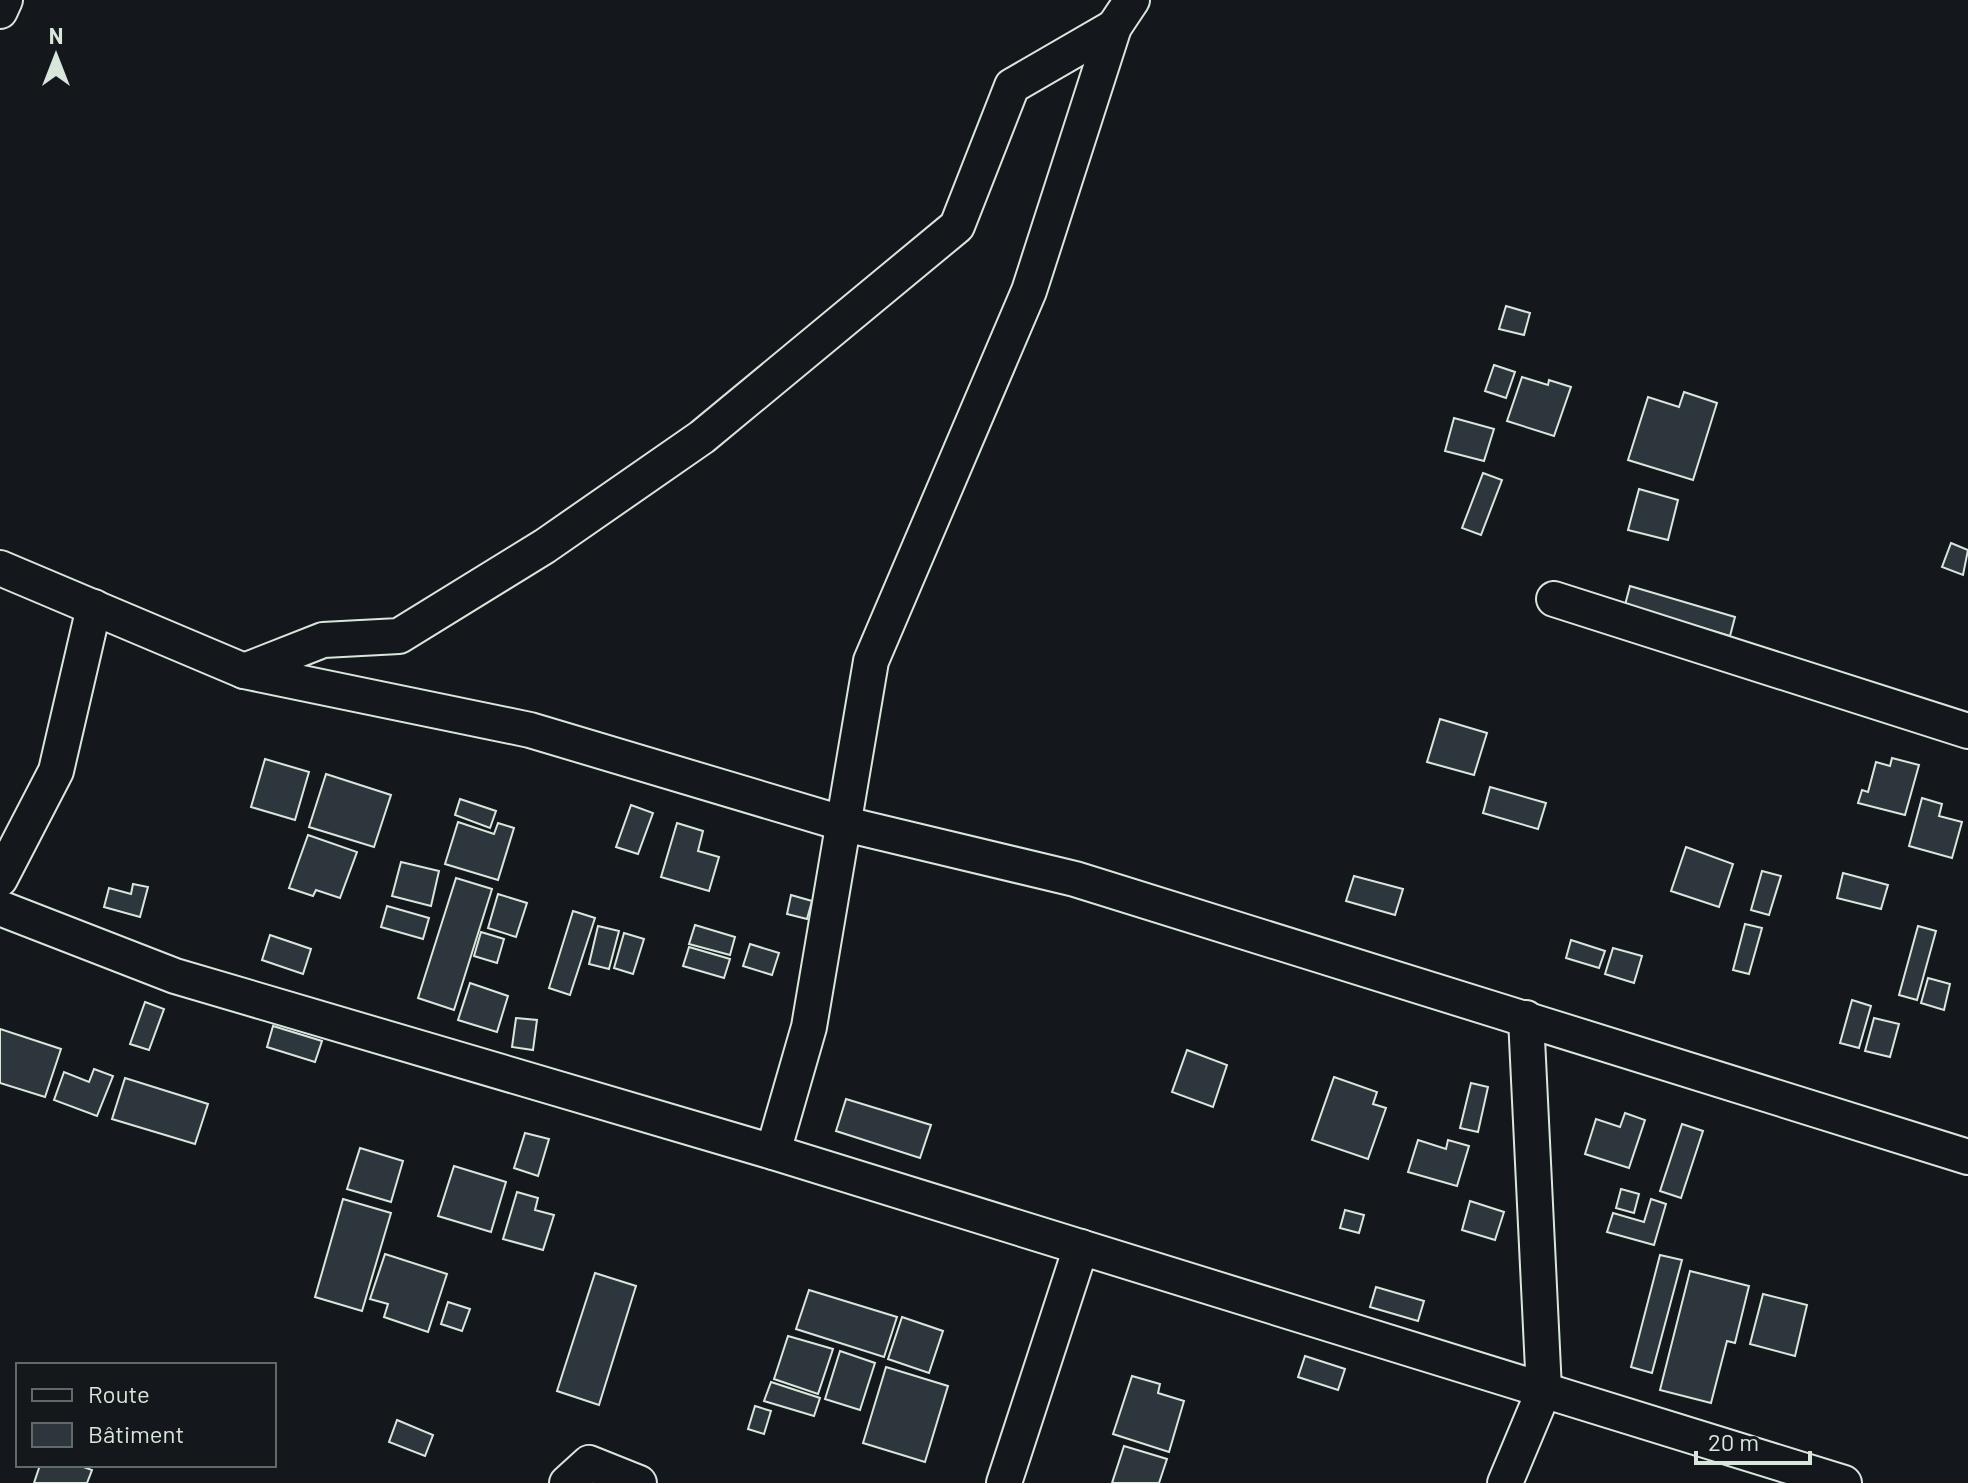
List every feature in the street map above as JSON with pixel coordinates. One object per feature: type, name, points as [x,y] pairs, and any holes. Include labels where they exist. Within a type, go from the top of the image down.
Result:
[{"type":"street","points":[[0,11],[5,0]]},
{"type":"street","points":[[244,671],[323,640],[399,636],[545,546],[702,437],[957,226],[1012,86],[1123,14]]},
{"type":"street","points":[[773,1152],[809,1027],[871,661],[1029,291],[1123,14]]},
{"type":"street","points":[[0,568],[244,671],[530,730],[845,824],[1075,879],[1968,1157]]},
{"type":"street","points":[[1554,599],[1968,731]]},
{"type":"street","points":[[0,879],[56,771],[94,607]]},
{"type":"street","points":[[0,908],[175,976],[773,1152],[1844,1483]]},
{"type":"street","points":[[1505,1483],[1544,1390],[1526,1018]]},
{"type":"street","points":[[1004,1483],[1081,1247]]},
{"type":"street","points":[[567,1483],[589,1463],[639,1483]]},
{"type":"building","points":[[1506,306],[1530,313],[1524,335],[1499,329]]},
{"type":"building","points":[[1494,365],[1515,372],[1506,398],[1485,391]]},
{"type":"building","points":[[1522,377],[1548,385],[1549,380],[1571,387],[1554,436],[1507,421]]},
{"type":"building","points":[[1684,392],[1717,403],[1693,480],[1628,460],[1648,397],[1679,407]]},
{"type":"building","points":[[1454,418],[1494,429],[1484,461],[1445,451]]},
{"type":"building","points":[[1483,473],[1502,480],[1481,535],[1462,528]]},
{"type":"building","points":[[1639,489],[1678,500],[1668,540],[1628,530]]},
{"type":"building","points":[[1951,543],[1968,550],[1963,575],[1942,567]]},
{"type":"building","points":[[1630,586],[1735,617],[1730,636],[1625,605]]},
{"type":"building","points":[[1440,719],[1487,733],[1474,775],[1427,762]]},
{"type":"building","points":[[1892,758],[1919,765],[1905,815],[1858,803],[1862,790],[1868,792],[1876,762],[1890,766]]},
{"type":"building","points":[[265,759],[309,772],[295,820],[251,807]]},
{"type":"building","points":[[326,774],[391,795],[374,847],[309,827]]},
{"type":"building","points":[[1490,787],[1546,803],[1538,829],[1483,813]]},
{"type":"building","points":[[1922,798],[1942,804],[1939,816],[1962,822],[1952,858],[1909,846]]},
{"type":"building","points":[[460,799],[496,811],[490,828],[455,815]]},
{"type":"building","points":[[631,805],[653,813],[638,854],[616,847]]},
{"type":"building","points":[[458,822],[494,834],[498,823],[514,828],[498,880],[445,864]]},
{"type":"building","points":[[677,823],[703,831],[698,851],[719,857],[709,891],[661,877]]},
{"type":"building","points":[[308,835],[357,852],[340,898],[316,890],[313,896],[289,888]]},
{"type":"building","points":[[1686,847],[1733,864],[1719,907],[1671,891]]},
{"type":"building","points":[[401,862],[439,871],[431,906],[392,896]]},
{"type":"building","points":[[1762,871],[1781,876],[1769,915],[1751,910]]},
{"type":"building","points":[[1843,873],[1888,885],[1881,909],[1837,898]]},
{"type":"building","points":[[1354,876],[1403,889],[1395,915],[1346,901]]},
{"type":"building","points":[[456,878],[492,889],[454,1010],[418,998]]},
{"type":"building","points":[[133,884],[148,887],[140,917],[104,907],[109,888],[131,894]]},
{"type":"building","points":[[498,894],[527,903],[516,937],[488,928]]},
{"type":"building","points":[[791,895],[812,901],[807,919],[787,914]]},
{"type":"building","points":[[387,906],[429,918],[423,939],[381,927]]},
{"type":"building","points":[[573,911],[595,918],[570,995],[549,988]]},
{"type":"building","points":[[1745,924],[1762,928],[1749,974],[1733,970]]},
{"type":"building","points":[[695,925],[735,937],[730,955],[689,944]]},
{"type":"building","points":[[598,926],[619,931],[609,969],[589,964]]},
{"type":"building","points":[[1918,926],[1936,931],[1917,1000],[1899,995]]},
{"type":"building","points":[[481,932],[504,939],[497,963],[474,956]]},
{"type":"building","points":[[624,933],[644,939],[633,974],[614,968]]},
{"type":"building","points":[[270,935],[311,949],[303,974],[262,960]]},
{"type":"building","points":[[1571,940],[1605,951],[1599,968],[1566,958]]},
{"type":"building","points":[[750,944],[779,953],[772,975],[743,966]]},
{"type":"building","points":[[689,947],[730,959],[724,978],[683,966]]},
{"type":"building","points":[[1613,948],[1642,956],[1634,983],[1605,974]]},
{"type":"building","points":[[1928,978],[1950,984],[1944,1010],[1921,1003]]},
{"type":"building","points":[[470,983],[508,996],[497,1032],[458,1020]]},
{"type":"building","points":[[1852,1000],[1871,1006],[1859,1048],[1840,1043]]},
{"type":"building","points":[[145,1002],[164,1009],[149,1050],[130,1044]]},
{"type":"building","points":[[516,1018],[537,1020],[533,1050],[512,1047]]},
{"type":"building","points":[[1874,1018],[1899,1024],[1890,1057],[1865,1051]]},
{"type":"building","points":[[273,1026],[322,1041],[315,1062],[267,1047]]},
{"type":"building","points":[[0,1029],[61,1049],[45,1097],[0,1083]]},
{"type":"building","points":[[1187,1050],[1227,1065],[1213,1107],[1172,1092]]},
{"type":"building","points":[[94,1069],[113,1076],[97,1116],[54,1100],[64,1072],[89,1082]]},
{"type":"building","points":[[1334,1077],[1377,1092],[1373,1104],[1386,1108],[1368,1159],[1312,1140]]},
{"type":"building","points":[[125,1078],[208,1104],[195,1144],[112,1119]]},
{"type":"building","points":[[1471,1083],[1488,1087],[1478,1132],[1460,1128]]},
{"type":"building","points":[[846,1099],[931,1125],[920,1158],[836,1131]]},
{"type":"building","points":[[1625,1113],[1645,1120],[1629,1168],[1585,1154],[1596,1119],[1620,1127]]},
{"type":"building","points":[[1682,1124],[1703,1131],[1681,1198],[1660,1191]]},
{"type":"building","points":[[525,1133],[549,1139],[538,1176],[514,1168]]},
{"type":"building","points":[[1418,1140],[1446,1149],[1448,1140],[1469,1146],[1457,1186],[1408,1172]]},
{"type":"building","points":[[360,1148],[403,1161],[391,1202],[347,1189]]},
{"type":"building","points":[[454,1166],[506,1182],[491,1232],[438,1216]]},
{"type":"building","points":[[1621,1189],[1639,1194],[1634,1213],[1616,1208]]},
{"type":"building","points":[[517,1192],[538,1198],[535,1210],[554,1215],[543,1250],[503,1239]]},
{"type":"building","points":[[343,1199],[391,1213],[362,1311],[315,1297]]},
{"type":"building","points":[[1651,1199],[1666,1204],[1654,1245],[1607,1232],[1613,1213],[1644,1222]]},
{"type":"building","points":[[1470,1201],[1504,1212],[1495,1240],[1462,1230]]},
{"type":"building","points":[[1345,1210],[1364,1215],[1359,1233],[1340,1228]]},
{"type":"building","points":[[385,1254],[447,1274],[428,1332],[384,1317],[388,1304],[370,1299]]},
{"type":"building","points":[[1660,1255],[1682,1260],[1652,1373],[1631,1367]]},
{"type":"building","points":[[1690,1271],[1749,1286],[1735,1343],[1727,1341],[1711,1403],[1660,1390]]},
{"type":"building","points":[[595,1273],[636,1286],[599,1405],[557,1391]]},
{"type":"building","points":[[1376,1287],[1424,1301],[1418,1321],[1370,1307]]},
{"type":"building","points":[[809,1290],[897,1317],[884,1357],[796,1329]]},
{"type":"building","points":[[1763,1294],[1807,1305],[1795,1356],[1750,1344]]},
{"type":"building","points":[[448,1302],[470,1309],[462,1331],[441,1324]]},
{"type":"building","points":[[902,1317],[943,1331],[929,1373],[888,1359]]},
{"type":"building","points":[[788,1336],[833,1349],[818,1394],[774,1379]]},
{"type":"building","points":[[840,1351],[875,1363],[860,1410],[825,1399]]},
{"type":"building","points":[[1305,1356],[1345,1369],[1338,1390],[1298,1377]]},
{"type":"building","points":[[886,1367],[948,1386],[925,1462],[863,1443]]},
{"type":"building","points":[[1132,1376],[1160,1384],[1158,1393],[1184,1401],[1169,1452],[1113,1434]]},
{"type":"building","points":[[771,1382],[820,1398],[814,1416],[764,1401]]},
{"type":"building","points":[[755,1406],[771,1411],[764,1434],[748,1429]]},
{"type":"building","points":[[397,1420],[433,1435],[425,1456],[389,1442]]},
{"type":"building","points":[[1124,1446],[1167,1459],[1159,1483],[1112,1483]]},
{"type":"building","points":[[39,1467],[84,1467],[92,1470],[87,1483],[34,1483]]}]
